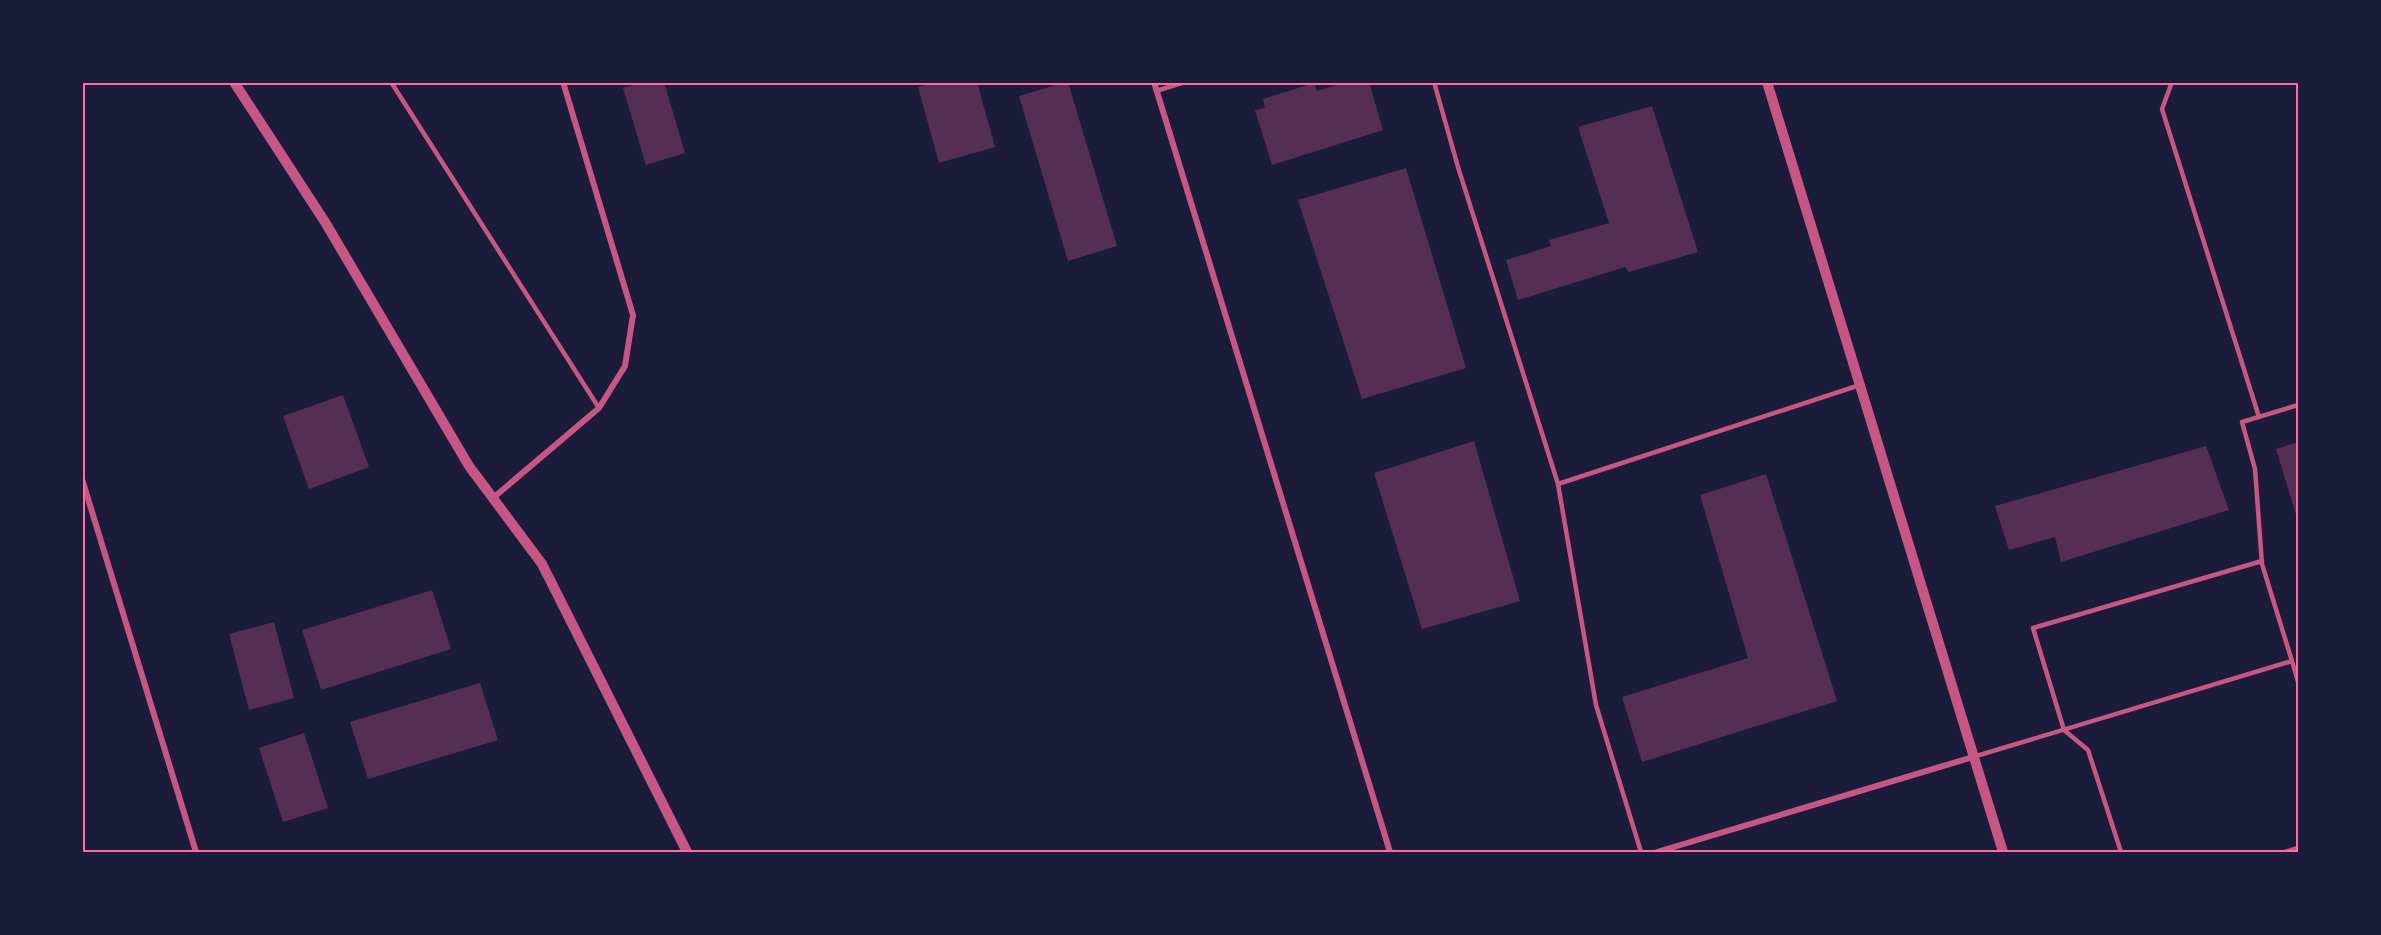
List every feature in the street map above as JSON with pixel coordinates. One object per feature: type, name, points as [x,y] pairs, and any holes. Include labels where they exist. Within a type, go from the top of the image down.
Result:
[{"type":"street","points":[[234,82],[325,222],[469,466],[542,564],[687,852]]},
{"type":"street","points":[[493,498],[599,408],[625,366],[633,315],[563,82]]},
{"type":"street","points":[[1154,82],[1390,852]]},
{"type":"street","points":[[1767,82],[2002,852]]},
{"type":"street","points":[[82,479],[196,852]]},
{"type":"street","points":[[1657,852],[1973,757]]},
{"type":"lane","points":[[391,82],[599,408]]},
{"type":"lane","points":[[1156,91],[1185,82]]},
{"type":"lane","points":[[1434,82],[1458,167],[1558,484],[1596,705],[1641,852]]},
{"type":"lane","points":[[2172,82],[2162,109],[2259,417]]},
{"type":"lane","points":[[1558,484],[1860,385]]},
{"type":"lane","points":[[2298,405],[2242,422],[2255,469],[2262,561],[2298,682]]},
{"type":"lane","points":[[2121,852],[2088,750],[2064,730],[2033,628],[2262,561]]},
{"type":"lane","points":[[1973,757],[2292,662]]},
{"type":"lane","points":[[2285,852],[2298,849]]},
{"type":"building","points":[[643,82],[664,82],[685,153],[646,165],[623,88]]},
{"type":"building","points":[[936,82],[977,82],[995,147],[939,163],[918,87]]},
{"type":"building","points":[[1068,82],[1117,246],[1068,261],[1019,96]]},
{"type":"building","points":[[1346,82],[1369,82],[1383,130],[1272,165],[1255,110],[1265,108],[1263,99],[1314,83],[1317,91]]},
{"type":"building","points":[[1652,106],[1698,252],[1629,272],[1625,267],[1518,300],[1506,260],[1551,246],[1549,240],[1609,223],[1578,127]]},
{"type":"building","points":[[1406,168],[1466,368],[1362,399],[1298,200]]},
{"type":"building","points":[[343,395],[369,467],[309,489],[283,416]]},
{"type":"building","points":[[1474,441],[1520,601],[1422,629],[1374,473]]},
{"type":"building","points":[[2298,442],[2298,521],[2276,449]]},
{"type":"building","points":[[2206,446],[2229,510],[2061,562],[2055,537],[2009,550],[1995,506]]},
{"type":"building","points":[[1766,474],[1837,701],[1642,762],[1622,697],[1748,658],[1700,495]]},
{"type":"building","points":[[432,590],[451,649],[321,690],[302,630]]},
{"type":"building","points":[[274,622],[294,698],[249,710],[229,634]]},
{"type":"building","points":[[480,683],[498,740],[368,779],[350,722]]},
{"type":"building","points":[[304,733],[328,808],[283,822],[259,748]]}]
